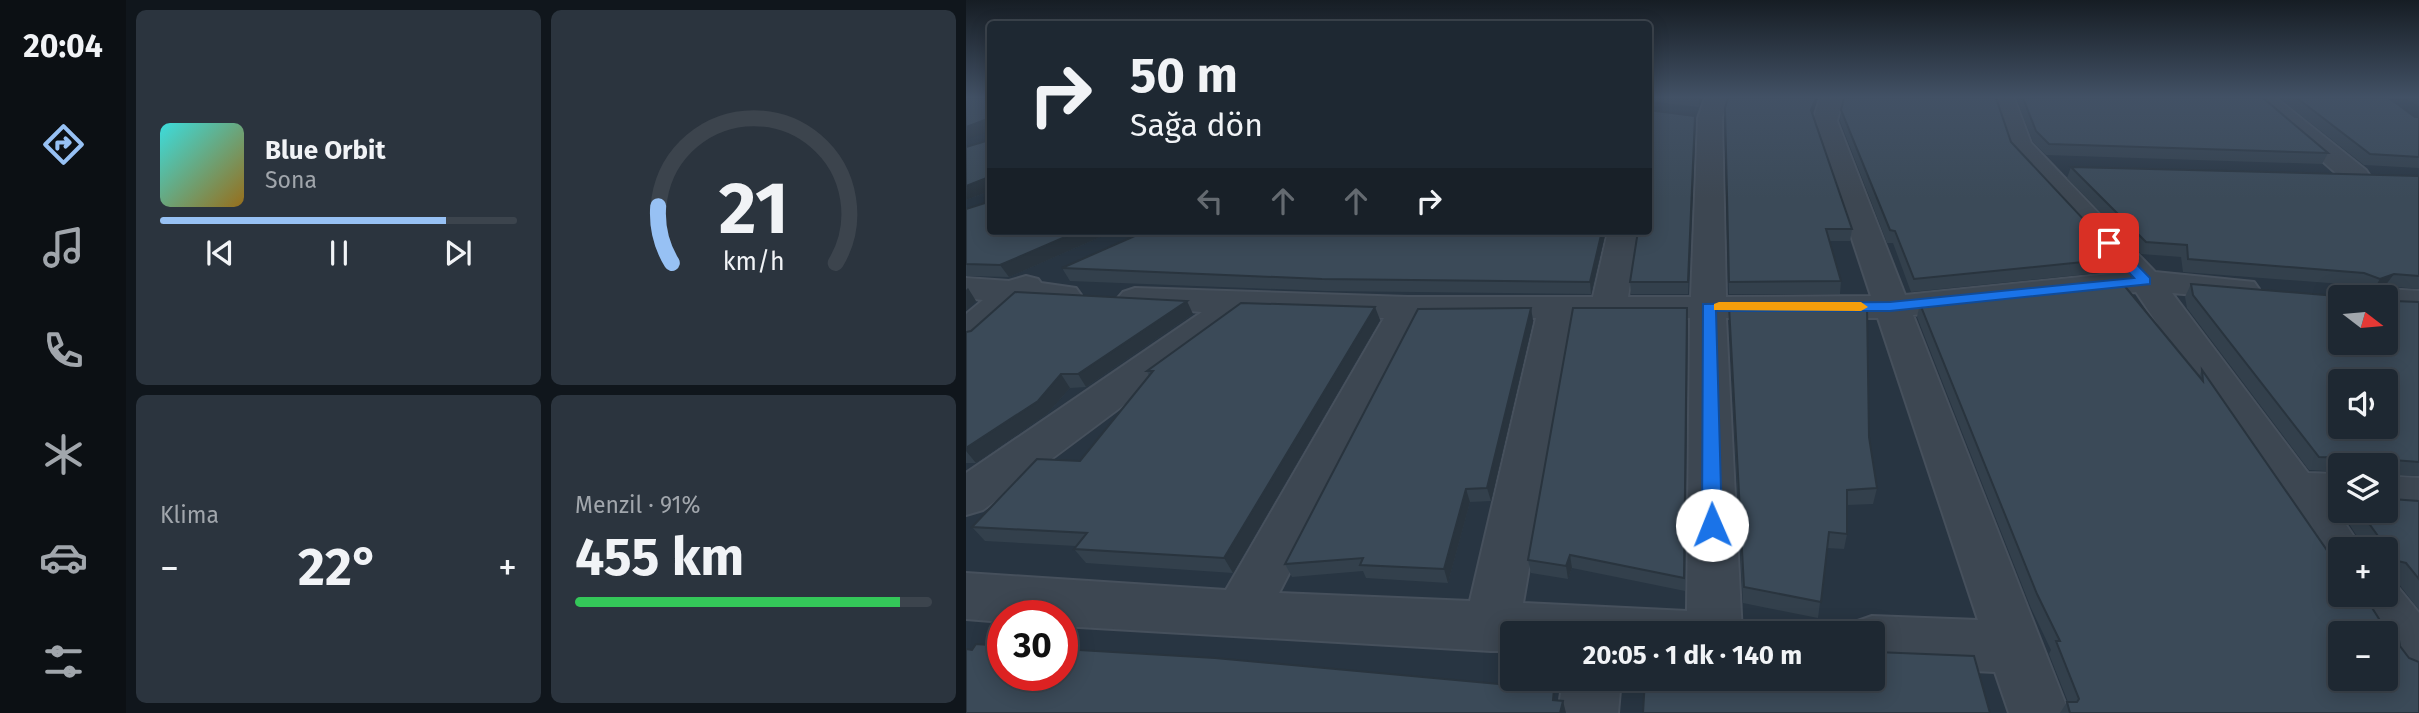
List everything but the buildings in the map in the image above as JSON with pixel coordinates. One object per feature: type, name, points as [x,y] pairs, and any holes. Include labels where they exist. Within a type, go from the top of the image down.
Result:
[{"type":"street","points":[[1704,131],[1714,621]]},
{"type":"street","points":[[1829,131],[2039,713]]},
{"type":"street","points":[[2014,131],[2019,146],[2036,166],[2145,281],[2329,537]]},
{"type":"street","points":[[2308,131],[2369,176],[2314,175]]},
{"type":"street","points":[[2036,166],[2077,167]]},
{"type":"street","points":[[1609,307],[1622,235]]},
{"type":"street","points":[[966,334],[1012,292],[1073,264]]},
{"type":"street","points":[[966,288],[1237,304],[1408,308],[1890,307],[2145,281],[2277,291]]},
{"type":"street","points":[[2398,301],[2419,303]]},
{"type":"street","points":[[966,497],[1237,304]]},
{"type":"street","points":[[1491,627],[1556,307]]},
{"type":"street","points":[[1240,615],[1408,308]]},
{"type":"street","points":[[2293,490],[2328,491]]},
{"type":"street","points":[[2398,495],[2419,496]]},
{"type":"street","points":[[966,596],[1240,615],[1500,629]]},
{"type":"street","points":[[2381,607],[2419,656]]},
{"type":"street","points":[[1885,642],[2015,647]]},
{"type":"street","points":[[1588,713],[1591,691]]},
{"type":"slow traffic","points":[[1719,307],[1861,307]]},
{"type":"route","points":[[1712,525],[1708,307],[1890,307],[2145,281],[2109,243]]}]
